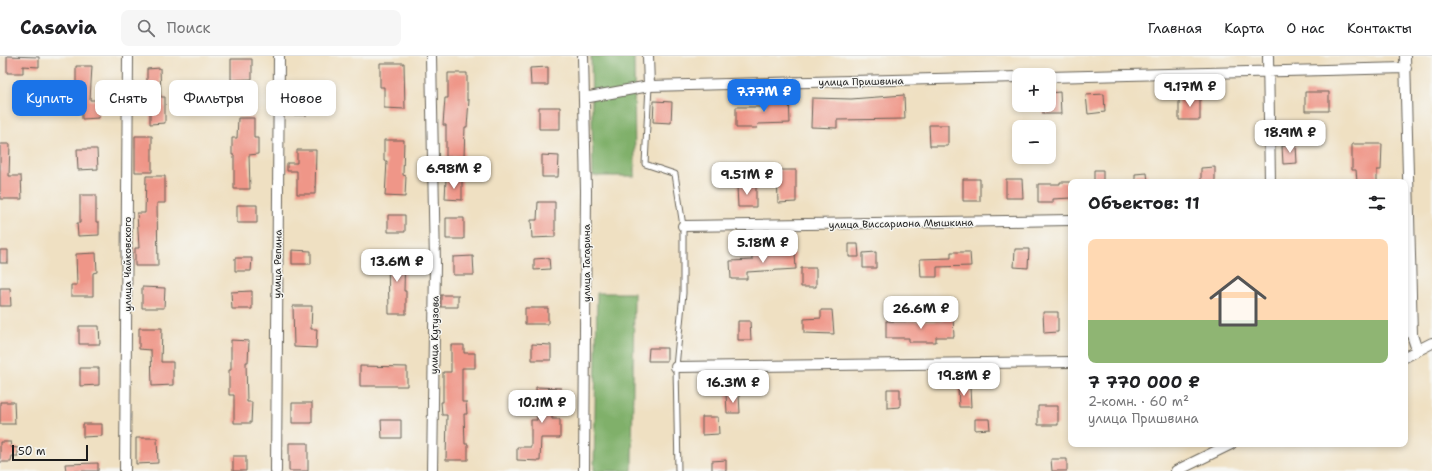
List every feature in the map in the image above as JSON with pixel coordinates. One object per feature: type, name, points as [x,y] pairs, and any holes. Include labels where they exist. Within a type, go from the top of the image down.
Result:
[{"type":"street","name":"улица Чайковского","points":[[125,471],[128,56]]},
{"type":"street","name":"улица Репина","points":[[276,471],[279,56]]},
{"type":"street","name":"улица Кутузова","points":[[431,56],[435,264],[432,471]]},
{"type":"street","name":"улица Гагарина","points":[[583,56],[586,199],[584,471]]},
{"type":"street","points":[[648,56],[649,86]]},
{"type":"street","points":[[1268,56],[1270,179]]},
{"type":"street","points":[[1405,56],[1412,335],[1417,350]]},
{"type":"street","points":[[1056,77],[1406,68]]},
{"type":"street","name":"улица Пришвина","points":[[584,98],[649,86],[1012,78]]},
{"type":"street","name":"улица Виссариона Мышкина","points":[[684,226],[1068,220]]},
{"type":"street","points":[[1408,354],[1432,343]]},
{"type":"street","points":[[676,367],[1068,362]]},
{"type":"street","points":[[1176,471],[1225,447]]},
{"type":"lane","points":[[649,86],[645,164],[675,174],[684,226],[684,293],[676,367],[678,471]]},
{"type":"green space","points":[[591,56],[634,56],[635,176],[593,176]]},
{"type":"green space","points":[[597,293],[634,293],[632,471],[594,471]]},
{"type":"building","points":[[7,56],[39,57],[39,67],[23,66],[23,73],[7,73]]},
{"type":"building","points":[[231,59],[252,59],[252,79],[231,80]]},
{"type":"building","points":[[380,63],[404,63],[405,109],[384,108],[384,87],[380,87]]},
{"type":"building","points":[[76,66],[92,66],[90,100],[95,100],[95,116],[99,116],[99,118],[82,119],[82,116],[87,116],[87,80],[76,80]]},
{"type":"building","points":[[548,67],[548,85],[531,85],[530,68]]},
{"type":"building","points":[[160,68],[160,80],[147,80],[147,69]]},
{"type":"building","points":[[448,73],[467,73],[467,100],[469,100],[467,127],[465,127],[464,157],[446,157],[446,125],[443,125],[445,98],[448,98]]},
{"type":"building","points":[[1056,92],[1060,92],[1061,114],[1043,114],[1043,112],[1056,112]]},
{"type":"building","points":[[1305,92],[1329,92],[1329,111],[1305,111]]},
{"type":"building","points":[[1104,94],[1105,112],[1088,114],[1086,95]]},
{"type":"building","points":[[904,95],[905,119],[837,120],[837,128],[811,127],[812,98],[851,99]]},
{"type":"building","points":[[1200,95],[1200,120],[1179,120],[1179,96]]},
{"type":"building","points":[[789,96],[790,123],[758,124],[757,128],[736,128],[736,107],[766,107],[766,97]]},
{"type":"building","points":[[161,97],[165,97],[165,123],[150,124],[150,116],[161,116]]},
{"type":"building","points":[[654,101],[672,102],[671,123],[653,122]]},
{"type":"building","points":[[539,107],[560,107],[560,129],[539,129]]},
{"type":"building","points":[[238,118],[254,118],[254,138],[258,138],[258,154],[249,155],[250,189],[234,189],[234,155],[232,155],[232,138],[237,138]]},
{"type":"building","points":[[929,125],[948,125],[948,146],[930,146]]},
{"type":"building","points":[[135,136],[152,136],[152,172],[135,172]]},
{"type":"building","points":[[384,140],[404,140],[403,175],[406,176],[405,197],[385,196],[387,161],[384,161]]},
{"type":"building","points":[[0,144],[10,144],[9,176],[21,176],[22,199],[0,199]]},
{"type":"building","points":[[1352,144],[1382,144],[1381,170],[1377,170],[1377,179],[1357,179],[1356,170],[1352,170]]},
{"type":"building","points":[[1296,145],[1297,163],[1283,164],[1282,146]]},
{"type":"building","points":[[77,149],[97,149],[98,169],[78,170]]},
{"type":"building","points":[[297,150],[316,150],[315,194],[297,194],[297,171],[287,171],[287,163],[297,163]]},
{"type":"building","points":[[542,155],[559,156],[558,177],[542,177]]},
{"type":"building","points":[[1215,167],[1215,179],[1201,179],[1201,168]]},
{"type":"building","points":[[777,170],[796,170],[796,202],[778,203]]},
{"type":"building","points":[[1094,170],[1103,170],[1103,179],[1094,179]]},
{"type":"building","points":[[1147,173],[1148,179],[1135,179],[1135,174]]},
{"type":"building","points":[[146,176],[165,176],[165,203],[157,203],[158,266],[135,266],[135,248],[139,248],[137,213],[145,213]]},
{"type":"building","points":[[446,179],[462,180],[462,200],[445,199]]},
{"type":"building","points":[[963,179],[980,179],[980,201],[963,201]]},
{"type":"building","points":[[1006,179],[1022,179],[1023,198],[1006,198]]},
{"type":"building","points":[[1060,182],[1068,182],[1068,198],[1053,199],[1053,203],[1038,203],[1038,184],[1060,184]]},
{"type":"building","points":[[756,185],[756,207],[738,207],[737,186]]},
{"type":"building","points":[[80,195],[96,195],[96,222],[99,222],[99,235],[78,236],[77,223],[80,223]]},
{"type":"building","points":[[538,202],[555,202],[555,237],[532,238],[531,220],[537,220]]},
{"type":"building","points":[[237,205],[257,205],[257,223],[237,223]]},
{"type":"building","points":[[388,215],[405,215],[405,232],[388,232]]},
{"type":"building","points":[[446,218],[464,218],[464,239],[446,239]]},
{"type":"building","points":[[849,244],[858,244],[859,257],[849,257]]},
{"type":"building","points":[[1015,249],[1029,249],[1028,268],[1014,267]]},
{"type":"building","points":[[0,250],[8,250],[8,263],[0,263]]},
{"type":"building","points":[[292,250],[311,251],[311,264],[292,264]]},
{"type":"building","points":[[388,252],[405,252],[404,291],[406,291],[406,314],[389,314]]},
{"type":"building","points":[[876,252],[876,268],[863,268],[863,253]]},
{"type":"building","points":[[951,252],[970,252],[971,266],[937,267],[937,277],[921,277],[920,259],[951,258]]},
{"type":"building","points":[[96,253],[97,272],[93,273],[93,296],[71,296],[71,285],[77,285],[76,254]]},
{"type":"building","points":[[795,253],[796,269],[747,272],[747,279],[731,279],[730,261],[752,260],[752,254]]},
{"type":"building","points":[[473,256],[474,275],[453,275],[453,257]]},
{"type":"building","points":[[235,258],[252,258],[251,271],[235,271]]},
{"type":"building","points":[[549,258],[550,269],[534,270],[534,259]]},
{"type":"building","points":[[801,268],[816,268],[816,287],[801,287]]},
{"type":"building","points":[[142,287],[165,288],[164,308],[142,308]]},
{"type":"building","points":[[0,288],[10,288],[11,306],[0,306]]},
{"type":"building","points":[[252,291],[252,309],[232,309],[231,292]]},
{"type":"building","points":[[441,295],[458,295],[458,307],[441,307]]},
{"type":"building","points":[[293,306],[312,306],[311,329],[317,329],[316,348],[294,347]]},
{"type":"building","points":[[525,308],[548,308],[548,324],[525,324]]},
{"type":"building","points":[[821,310],[832,310],[834,334],[804,333],[804,319],[821,318]]},
{"type":"building","points":[[1043,312],[1058,312],[1058,332],[1044,333]]},
{"type":"building","points":[[942,316],[953,316],[954,337],[936,337],[936,342],[909,342],[909,338],[886,338],[886,321],[942,321]]},
{"type":"building","points":[[738,321],[750,321],[751,340],[738,340]]},
{"type":"building","points":[[79,326],[99,326],[100,344],[79,344]]},
{"type":"building","points":[[139,328],[162,328],[161,362],[173,362],[173,385],[152,386],[151,350],[139,349]]},
{"type":"building","points":[[231,340],[249,341],[248,362],[246,362],[247,402],[252,402],[251,423],[234,423],[234,395],[229,395]]},
{"type":"building","points":[[532,344],[551,345],[551,360],[532,360]]},
{"type":"building","points":[[451,345],[464,345],[464,353],[475,353],[475,368],[462,368],[462,402],[466,402],[467,414],[464,414],[465,444],[468,444],[468,460],[446,460],[447,415],[442,415],[441,402],[443,402],[443,372],[451,372]]},
{"type":"building","points":[[649,348],[667,348],[667,361],[648,361]]},
{"type":"building","points":[[360,366],[407,367],[407,386],[360,386]]},
{"type":"building","points":[[80,368],[99,368],[99,385],[80,386]]},
{"type":"building","points":[[536,387],[561,388],[560,403],[552,403],[552,419],[560,419],[560,438],[541,438],[540,461],[517,460],[517,447],[531,447],[531,420],[537,420]]},
{"type":"building","points":[[958,387],[970,387],[971,407],[959,407]]},
{"type":"building","points":[[887,389],[900,389],[900,407],[887,408]]},
{"type":"building","points":[[726,394],[739,394],[740,413],[727,413]]},
{"type":"building","points":[[0,402],[14,402],[15,424],[0,424]]},
{"type":"building","points":[[292,403],[312,403],[312,423],[292,423]]},
{"type":"building","points":[[1038,406],[1058,406],[1058,425],[1038,425]]},
{"type":"building","points":[[702,417],[718,417],[719,434],[702,435]]},
{"type":"building","points":[[975,419],[989,419],[990,429],[975,430]]},
{"type":"building","points":[[381,420],[401,420],[401,438],[382,438]]},
{"type":"building","points":[[83,424],[102,424],[102,436],[83,437]]},
{"type":"building","points":[[136,438],[157,438],[158,463],[136,464]]},
{"type":"building","points":[[0,442],[11,442],[10,447],[18,448],[18,456],[12,456],[11,462],[0,462]]},
{"type":"building","points":[[289,443],[308,443],[308,471],[289,471]]},
{"type":"building","points":[[233,456],[246,456],[246,471],[233,471]]},
{"type":"building","points":[[1051,459],[1067,459],[1067,471],[1052,471]]},
{"type":"building","points":[[726,460],[726,471],[712,471],[712,461]]},
{"type":"building","points":[[98,463],[98,471],[66,471],[65,464]]}]
